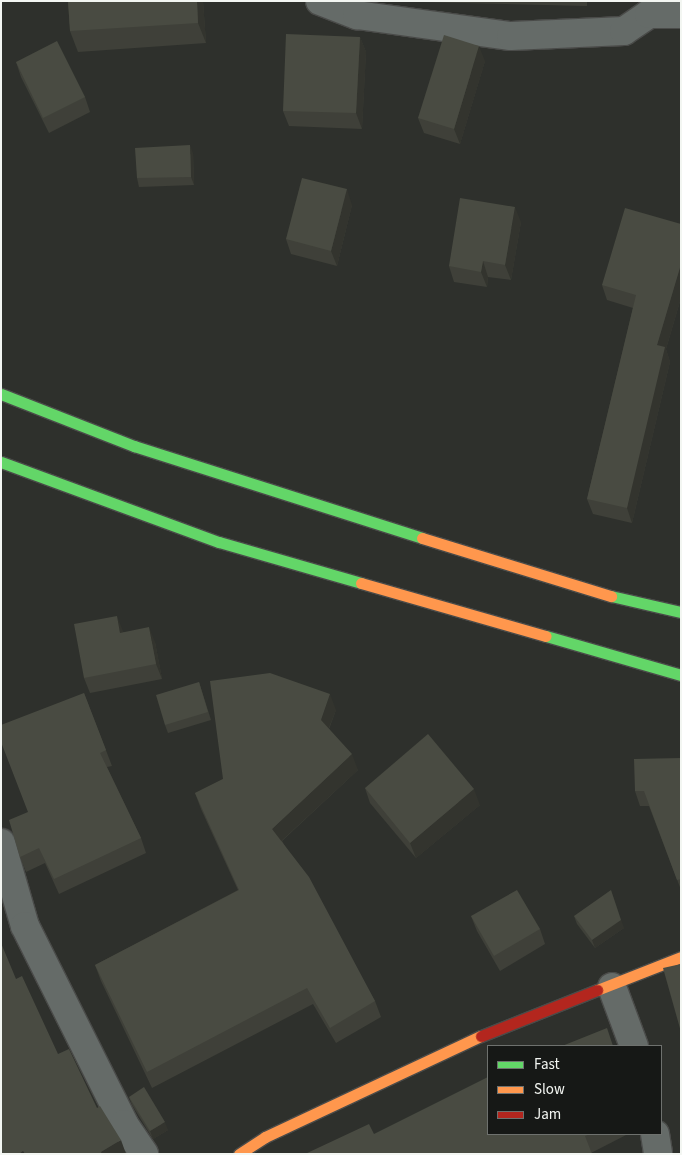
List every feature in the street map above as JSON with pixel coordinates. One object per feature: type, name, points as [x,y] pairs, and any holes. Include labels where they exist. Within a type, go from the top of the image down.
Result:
[{"type":"main road","points":[[1,394],[134,446],[589,591],[681,612]]},
{"type":"main road","points":[[1,462],[218,542],[681,675]]},
{"type":"main road","points":[[239,1154],[269,1145],[496,1029],[612,987],[681,957]]},
{"type":"street","points":[[320,1],[357,16],[511,36],[624,31],[649,14],[681,14]]},
{"type":"street","points":[[1,843],[24,926],[124,1124],[144,1154]]},
{"type":"street","points":[[612,987],[634,1045]]},
{"type":"street","points":[[654,1135],[658,1154]]},
{"type":"building","points":[[68,1],[197,1],[198,23],[70,31]]},
{"type":"building","points":[[286,34],[360,37],[356,113],[283,111]]},
{"type":"building","points":[[444,35],[479,46],[454,129],[418,118]]},
{"type":"building","points":[[57,41],[85,97],[43,118],[16,62]]},
{"type":"building","points":[[190,145],[191,177],[137,178],[135,148]]},
{"type":"building","points":[[302,178],[347,189],[331,251],[286,239]]},
{"type":"building","points":[[460,198],[515,207],[505,265],[483,261],[481,272],[449,266]]},
{"type":"building","points":[[625,208],[681,224],[681,264],[657,345],[665,347],[627,508],[587,499],[636,295],[602,285]]},
{"type":"building","points":[[117,616],[120,633],[149,627],[156,664],[84,678],[74,624]]},
{"type":"building","points":[[270,673],[330,694],[321,720],[352,754],[272,829],[309,877],[375,1001],[330,1028],[307,988],[147,1072],[95,965],[239,890],[195,793],[223,779],[210,681]]},
{"type":"building","points":[[199,682],[208,712],[165,725],[156,695]]},
{"type":"building","points":[[84,693],[106,750],[100,753],[141,838],[54,879],[39,848],[20,857],[9,820],[28,812],[1,742],[1,725]]},
{"type":"building","points":[[428,734],[474,789],[410,843],[365,788]]},
{"type":"building","points":[[681,758],[681,879],[677,880],[644,791],[635,791],[634,759]]},
{"type":"building","points":[[517,890],[540,929],[494,956],[471,916]]},
{"type":"building","points":[[611,890],[621,920],[592,940],[574,916]]},
{"type":"building","points":[[1,943],[16,979],[22,976],[58,1054],[69,1049],[97,1108],[100,1106],[121,1140],[101,1152],[102,1154],[25,1154],[23,1151],[19,1154],[1,1154]]},
{"type":"building","points":[[681,964],[681,1032],[663,968]]},
{"type":"building","points":[[607,1028],[613,1045],[564,1045]]},
{"type":"building","points":[[487,1078],[487,1135],[588,1135],[585,1136],[592,1154],[305,1154],[369,1124],[374,1134]]},
{"type":"building","points":[[144,1087],[165,1122],[150,1131],[129,1097]]},
{"type":"traffic: fast","points":[[1,394],[134,446],[422,538]]},
{"type":"traffic: fast","points":[[1,462],[219,542],[361,583]]},
{"type":"traffic: fast","points":[[611,596],[681,612]]},
{"type":"traffic: fast","points":[[546,636],[681,675]]},
{"type":"traffic: slow","points":[[422,538],[611,596]]},
{"type":"traffic: slow","points":[[361,583],[546,636]]},
{"type":"traffic: slow","points":[[597,990],[681,957]]},
{"type":"traffic: slow","points":[[239,1154],[265,1137],[481,1036]]},
{"type":"traffic: jam","points":[[481,1036],[597,990]]}]
